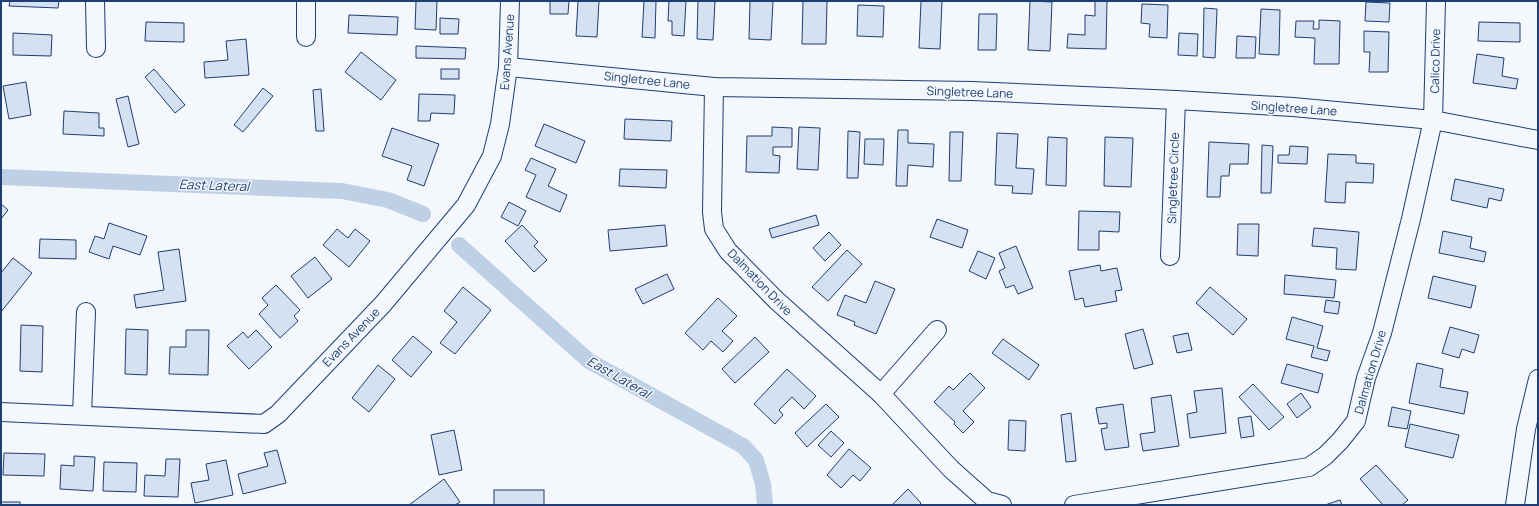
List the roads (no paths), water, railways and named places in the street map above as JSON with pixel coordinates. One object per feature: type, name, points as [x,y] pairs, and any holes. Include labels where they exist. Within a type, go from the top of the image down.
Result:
[{"type":"street","points":[[96,1],[96,48]]},
{"type":"street","points":[[306,1],[306,37]]},
{"type":"street","name":"Evans Avenue","points":[[1,412],[264,424],[278,414],[383,304],[466,205],[492,156],[500,124],[508,67],[510,1]]},
{"type":"street","name":"Calico Drive","points":[[1433,120],[1436,1]]},
{"type":"street","name":"Singletree Lane","points":[[508,67],[714,87],[972,91],[1176,100],[1294,107],[1433,120]]},
{"type":"street","name":"Dalmation Drive","points":[[714,87],[712,212],[714,229],[728,251],[776,300],[881,394],[952,469],[987,501],[1002,505]]},
{"type":"street","name":"Singletree Circle","points":[[1170,256],[1176,100]]},
{"type":"street","points":[[1433,120],[1538,140]]},
{"type":"street","name":"Dalmation Drive","points":[[1074,505],[1309,467],[1325,456],[1340,441],[1356,421],[1366,378],[1382,333],[1411,219],[1433,120]]},
{"type":"street","points":[[82,415],[86,312]]},
{"type":"street","points":[[881,394],[937,330]]},
{"type":"street","points":[[1515,505],[1526,430],[1538,379]]},
{"type":"waterway","name":"East Lateral","points":[[1,177],[342,191],[388,200],[423,214]]},
{"type":"waterway","name":"East Lateral","points":[[459,245],[589,361],[743,446],[756,460],[763,484],[765,505]]}]
